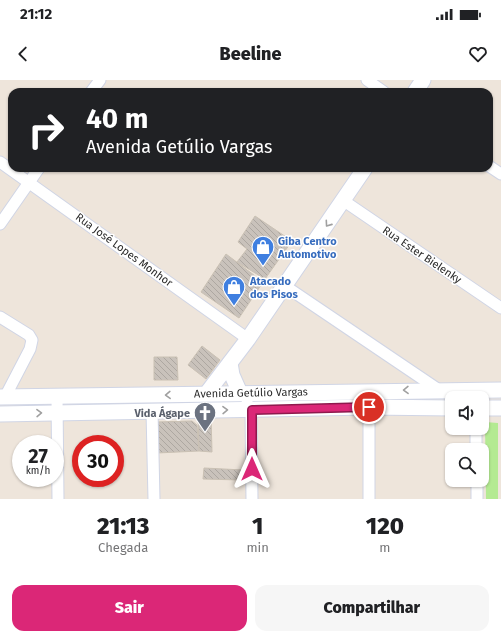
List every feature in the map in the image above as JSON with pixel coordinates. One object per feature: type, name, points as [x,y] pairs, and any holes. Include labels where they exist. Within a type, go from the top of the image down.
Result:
[{"type":"main road","points":[[207,393],[285,286],[363,172]]},
{"type":"main road","points":[[230,363],[232,375],[240,393]]},
{"type":"main road","name":"Avenida Getúlio Vargas","points":[[489,392],[501,390]]},
{"type":"main road","name":"Avenida Getúlio Vargas","points":[[3,397],[207,393],[446,391]]},
{"type":"main road","name":"Avenida Getúlio Vargas","points":[[0,414],[369,407],[445,408]]},
{"type":"main road","points":[[489,408],[501,408]]},
{"type":"street","points":[[367,80],[378,88]]},
{"type":"street","name":"Rua José Lopes Monhor","points":[[14,172],[248,338]]},
{"type":"street","points":[[0,224],[36,172]]},
{"type":"street","name":"Rua Ester Bielenky","points":[[344,201],[501,308]]},
{"type":"street","points":[[285,286],[439,390]]},
{"type":"street","points":[[0,317],[29,335],[32,340],[30,349],[3,397]]},
{"type":"street","points":[[240,393],[252,410],[252,499]]},
{"type":"street","points":[[57,397],[58,499]]},
{"type":"street","points":[[369,407],[369,499]]},
{"type":"street","points":[[152,411],[154,499]]},
{"type":"street","points":[[477,487],[477,499]]},
{"type":"green space","points":[[489,422],[498,423],[498,499],[486,499],[486,487],[489,487],[489,443],[485,443],[485,435],[489,435]]},
{"type":"building","points":[[255,216],[292,241],[265,279],[237,262],[247,249],[238,242]]},
{"type":"building","points":[[226,254],[263,282],[239,318],[201,292]]},
{"type":"building","points":[[202,346],[220,360],[206,379],[188,365]]},
{"type":"building","points":[[154,357],[177,357],[178,380],[154,380]]},
{"type":"building","name":"Vida Ágape","points":[[211,415],[212,452],[199,451],[198,416]]},
{"type":"building","points":[[192,421],[197,425],[199,451],[157,453],[156,422]]},
{"type":"building","points":[[204,468],[243,470],[241,480],[203,479]]},
{"type":"place","name":"Giba Centro Automotivo","points":[[263,266]]},
{"type":"place","name":"Atacado dos Pisos","points":[[234,306]]},
{"type":"place","name":"Vida Ágape","points":[[205,432]]},
{"type":"route","points":[[252,469],[252,410],[369,407]]}]
